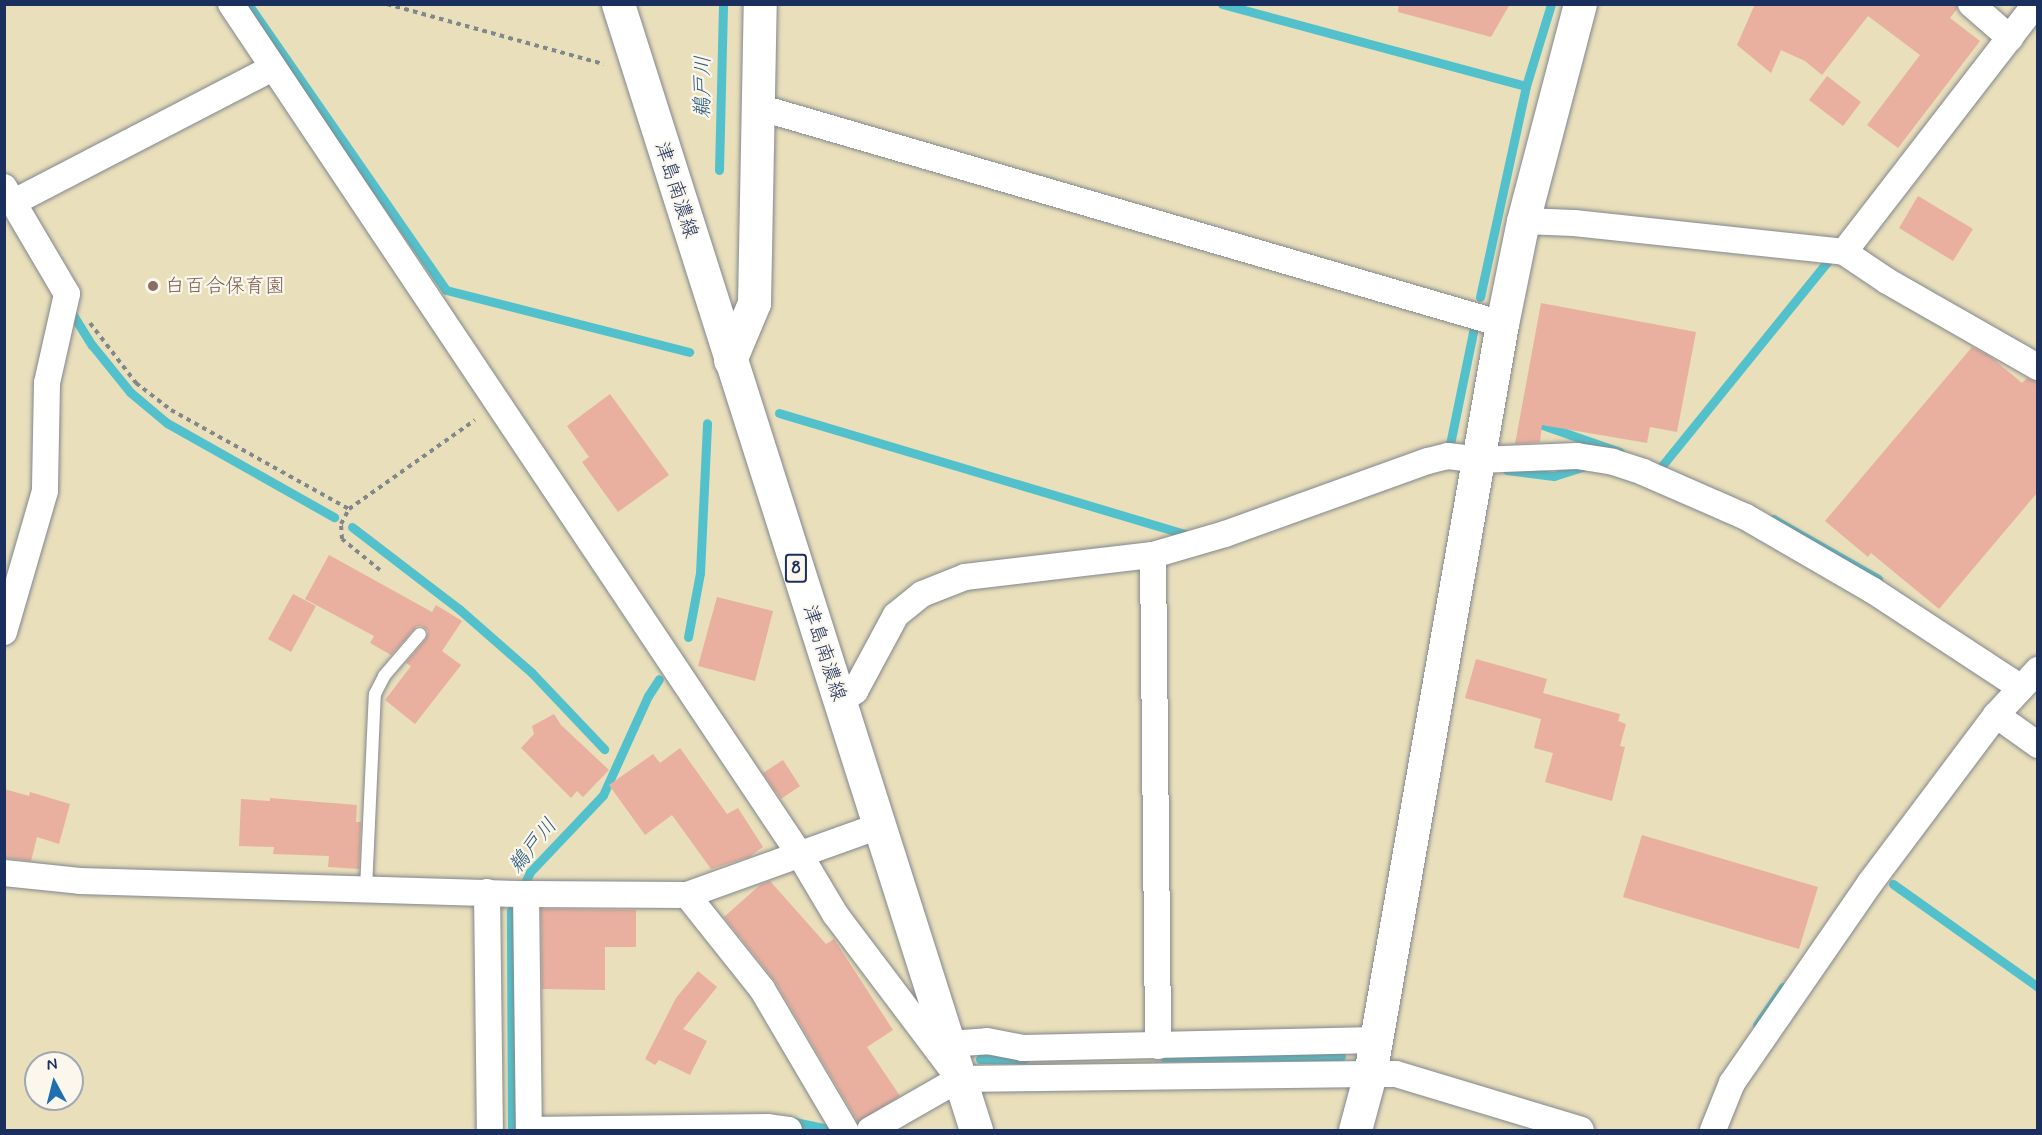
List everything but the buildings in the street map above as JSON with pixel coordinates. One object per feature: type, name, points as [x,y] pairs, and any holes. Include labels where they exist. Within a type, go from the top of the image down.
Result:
[{"type":"street","points":[[231,4],[800,855],[835,914],[959,1079]]},
{"type":"street","name":"津島南濃線","points":[[618,4],[976,1131]]},
{"type":"street","points":[[730,360],[754,303],[760,4]]},
{"type":"street","points":[[1355,1131],[1370,1074],[1502,324],[1523,221],[1580,4]]},
{"type":"street","points":[[1971,4],[2010,38]]},
{"type":"street","points":[[1844,252],[2036,4]]},
{"type":"street","points":[[4,632],[45,491],[47,383],[67,294],[9,194],[273,68]]},
{"type":"street","points":[[758,107],[1502,324]]},
{"type":"street","points":[[1523,221],[1574,223],[1844,252],[1887,281],[2037,367]]},
{"type":"street","points":[[840,702],[855,692],[896,615],[922,594],[965,577],[1153,555],[1226,534],[1428,461],[1448,456],[1479,460],[1577,456],[1613,462],[1643,472],[1756,523],[2029,679],[1996,715],[1870,883],[1732,1083],[1713,1131]]},
{"type":"street","points":[[1153,555],[1158,1046]]},
{"type":"street","points":[[1996,715],[2037,745]]},
{"type":"street","points":[[4,873],[80,881],[526,894],[687,895],[879,826]]},
{"type":"street","points":[[490,1131],[494,893]]},
{"type":"street","points":[[526,894],[529,1130],[768,1127],[789,1131]]},
{"type":"street","points":[[687,895],[762,989],[844,1131]]},
{"type":"street","points":[[948,1044],[987,1041],[1023,1048],[1376,1040]]},
{"type":"street","points":[[870,1131],[959,1079],[1370,1074],[1396,1074],[1581,1131]]},
{"type":"lane","points":[[366,889],[375,694],[384,676],[420,634]]},
{"type":"path","points":[[387,4],[639,74]]},
{"type":"path","points":[[67,294],[136,383],[171,411],[349,509]]},
{"type":"path","points":[[380,570],[342,539],[341,524],[349,509],[498,404]]},
{"type":"waterway","points":[[248,4],[446,290],[689,352]]},
{"type":"waterway","name":"鵜戸川","points":[[719,170],[723,4]]},
{"type":"waterway","points":[[1222,4],[1526,86]]},
{"type":"waterway","points":[[1480,297],[1526,86],[1551,4]]},
{"type":"waterway","points":[[1661,467],[1828,261]]},
{"type":"waterway","points":[[73,315],[92,345],[130,392],[167,423],[334,517]]},
{"type":"waterway","points":[[1445,450],[1449,449],[1474,327]]},
{"type":"waterway","points":[[779,413],[1187,535]]},
{"type":"waterway","points":[[1531,421],[1620,452]]},
{"type":"waterway","name":"鵜戸川","points":[[688,637],[700,573],[707,423]]},
{"type":"waterway","points":[[1507,470],[1554,476],[1584,466]]},
{"type":"waterway","points":[[1773,519],[1878,579]]},
{"type":"waterway","points":[[352,527],[459,609],[532,673],[604,749]]},
{"type":"waterway","name":"鵜戸川","points":[[512,1130],[511,911],[530,872],[603,795],[648,696],[659,679]]},
{"type":"waterway","points":[[1893,884],[2038,987]]},
{"type":"waterway","points":[[1757,1025],[1783,987]]},
{"type":"waterway","points":[[1164,1057],[1341,1056]]},
{"type":"waterway","points":[[980,1059],[1024,1059]]},
{"type":"waterway","points":[[790,1121],[834,1130]]},
{"type":"place","name":"白百合保育園","points":[[153,286]]}]
